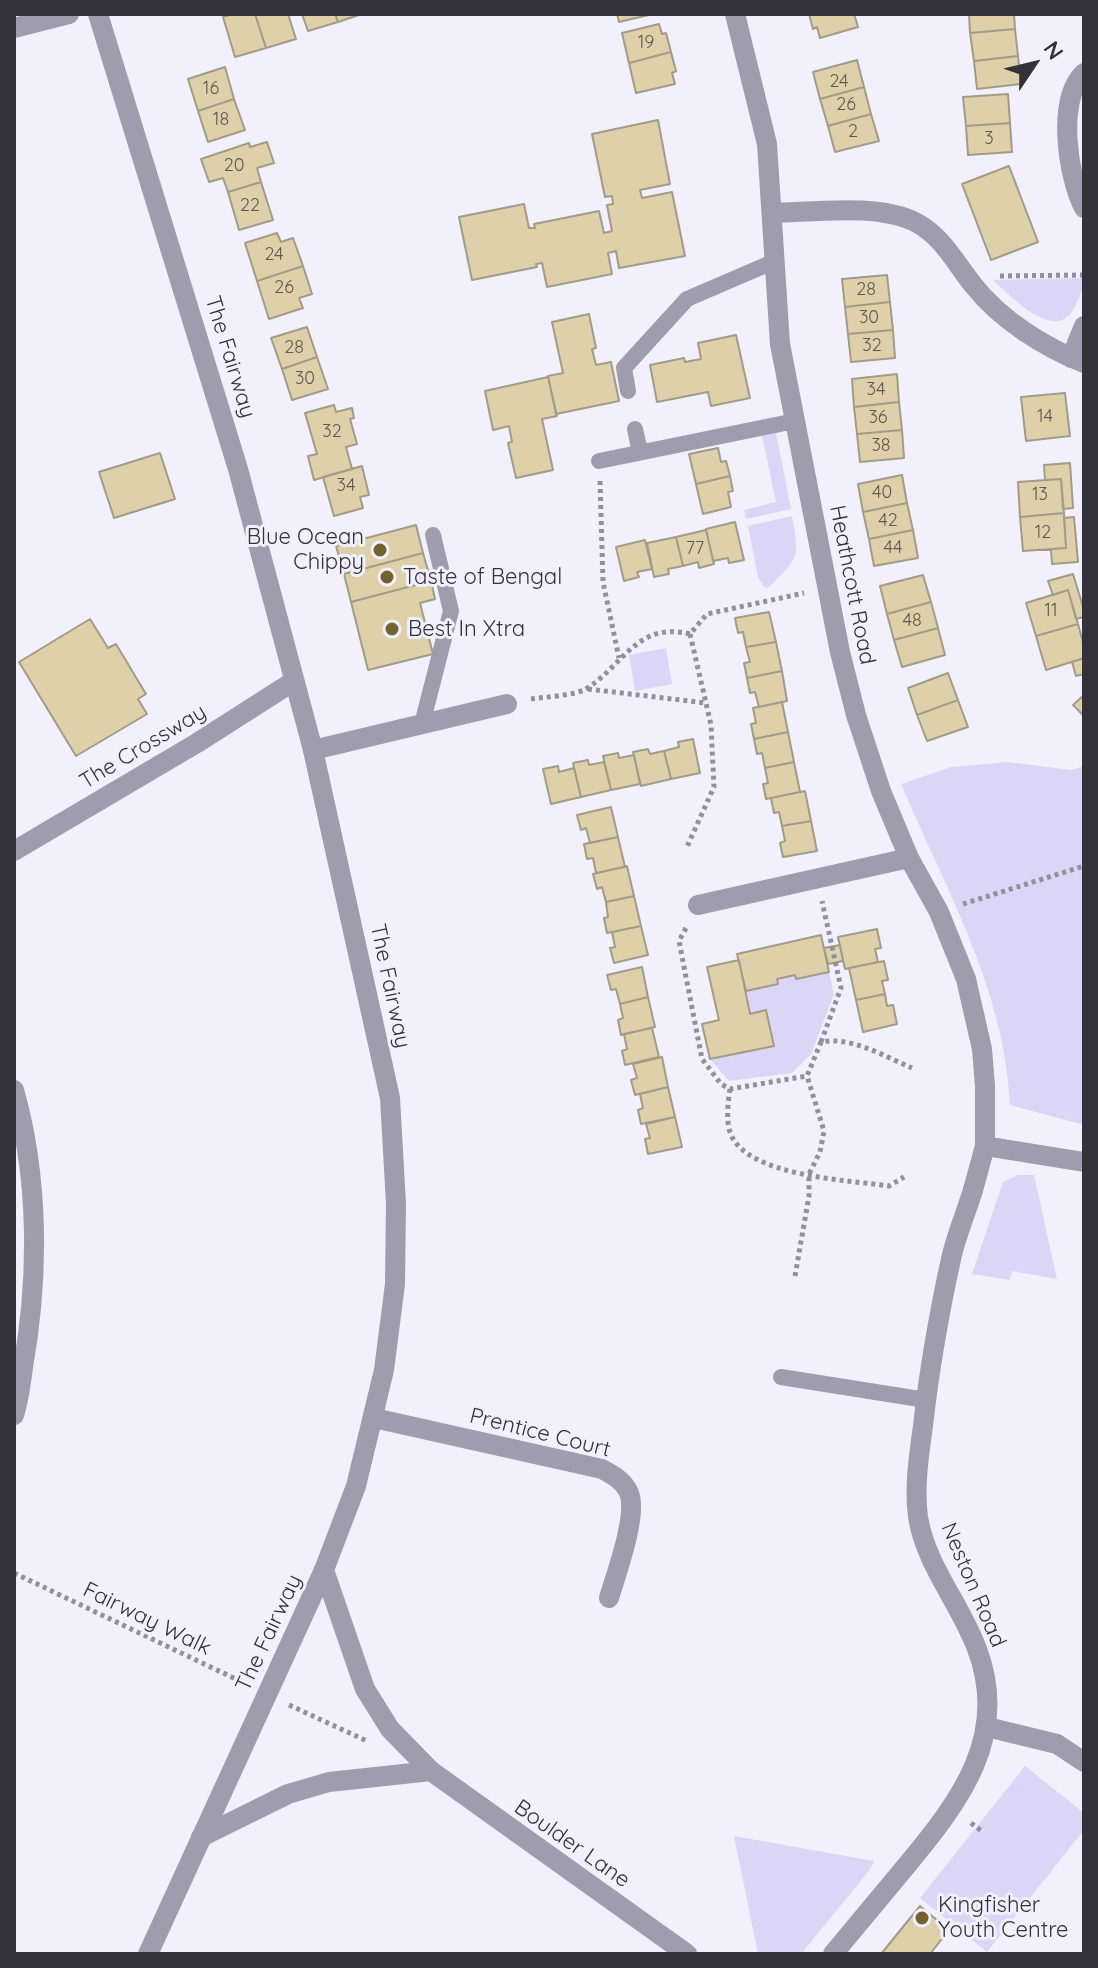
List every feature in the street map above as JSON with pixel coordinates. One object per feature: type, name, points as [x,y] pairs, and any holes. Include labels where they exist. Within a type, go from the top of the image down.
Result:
[{"type":"street","points":[[14,28],[69,14]]},
{"type":"street","name":"The Fairway","points":[[98,14],[234,454],[313,750],[390,1098],[396,1204],[395,1284],[384,1370],[356,1486],[324,1570],[148,1954]]},
{"type":"street","name":"Heathcott Road","points":[[735,14],[767,144],[780,344],[856,715],[881,791],[909,858],[939,912],[966,979],[982,1049],[985,1146],[973,1190]]},
{"type":"street","points":[[1084,73],[1071,101],[1068,131],[1069,164],[1084,208]]},
{"type":"street","points":[[772,213],[892,214],[917,223],[937,237],[976,289],[1029,334],[1078,360],[1084,326]]},
{"type":"street","name":"The Crossway","points":[[14,851],[197,743],[294,681]]},
{"type":"street","points":[[313,750],[507,704]]},
{"type":"street","points":[[698,905],[909,858]]},
{"type":"street","points":[[14,1090],[30,1177],[34,1246],[31,1323],[14,1415]]},
{"type":"street","points":[[985,1146],[1084,1162]]},
{"type":"street","name":"Neston Road","points":[[833,1954],[939,1826],[977,1762],[987,1727],[988,1687],[976,1647],[931,1559],[918,1516],[917,1470],[926,1400],[951,1257],[973,1190]]},
{"type":"street","name":"Prentice Court","points":[[374,1418],[602,1469],[620,1479],[631,1495],[631,1516],[609,1598]]},
{"type":"street","name":"Boulder Lane","points":[[324,1570],[365,1689],[390,1729],[431,1771],[687,1954]]},
{"type":"street","points":[[987,1727],[1057,1744],[1084,1762]]},
{"type":"street","points":[[201,1837],[288,1794],[329,1782],[431,1771]]},
{"type":"lane","points":[[628,391],[624,368],[687,299],[773,262]]},
{"type":"lane","points":[[599,461],[795,421]]},
{"type":"lane","points":[[635,429],[640,452]]},
{"type":"lane","points":[[422,724],[451,611],[433,535]]},
{"type":"lane","points":[[781,1377],[926,1400]]},
{"type":"path","points":[[976,289],[991,276],[1084,275]]},
{"type":"path","points":[[599,461],[603,582],[619,658]]},
{"type":"path","points":[[690,634],[707,614],[828,588]]},
{"type":"path","points":[[507,704],[562,693],[575,694],[587,689],[619,658],[654,633],[672,630],[690,634]]},
{"type":"path","points":[[686,849],[695,835],[714,787],[711,725],[690,634]]},
{"type":"path","points":[[587,689],[706,703]]},
{"type":"path","points":[[939,912],[1084,866]]},
{"type":"path","points":[[795,1276],[809,1196],[809,1174],[820,1152],[824,1131],[807,1076],[841,988],[817,879]]},
{"type":"path","points":[[698,905],[679,941],[702,1059],[710,1073],[730,1089],[807,1076]]},
{"type":"path","points":[[821,1042],[833,1040],[865,1048],[912,1068]]},
{"type":"path","points":[[730,1089],[729,1130],[733,1140],[761,1162],[809,1174],[889,1186],[904,1177]]},
{"type":"path","name":"Fairway Walk","points":[[14,1573],[376,1746]]},
{"type":"shaded area","points":[[1084,278],[1074,308],[1066,318],[1056,321],[1033,314],[993,280]]},
{"type":"shaded area","points":[[776,433],[791,509],[746,519],[744,510],[776,502],[762,436]]},
{"type":"shaded area","points":[[792,516],[795,556],[768,588],[764,587],[758,577],[748,526]]},
{"type":"shaded area","points":[[666,648],[672,684],[635,691],[629,655]]},
{"type":"shaded area","points":[[1008,762],[1071,770],[1084,766],[1084,1125],[1010,1105],[1006,1062],[985,980],[954,901],[901,784],[951,767]]},
{"type":"shaded area","points":[[829,972],[834,994],[811,1054],[792,1073],[729,1081],[710,1059],[774,1046],[766,1011],[750,1014],[746,991],[778,984],[777,979],[795,975],[796,979]]},
{"type":"shaded area","points":[[1018,1175],[1034,1175],[1057,1279],[1012,1271],[1010,1280],[972,1274],[1003,1182]]},
{"type":"shaded area","points":[[1025,1766],[1084,1813],[1084,1830],[987,1952],[920,1898]]},
{"type":"shaded area","points":[[734,1836],[874,1861],[801,1954],[758,1954]]},
{"type":"building","points":[[255,14],[266,48],[235,57],[223,17]]},
{"type":"building","points":[[255,14],[288,14],[296,39],[266,48]]},
{"type":"building","points":[[302,14],[335,14],[338,22],[308,31]]},
{"type":"building","points":[[335,14],[362,14],[338,22]]},
{"type":"building","points":[[617,14],[653,14],[619,22]]},
{"type":"building","points":[[809,14],[854,14],[858,27],[820,38],[817,27],[813,29]]},
{"type":"building","points":[[969,14],[1014,14],[1015,29],[970,33]]},
{"type":"building","points":[[659,24],[662,34],[666,33],[671,52],[629,63],[622,33]]},
{"type":"building","points":[[1015,29],[1018,56],[974,61],[970,33]]},
{"type":"building","points":[[671,52],[676,71],[672,73],[675,84],[636,93],[629,63]]},
{"type":"building","points":[[1018,56],[1021,84],[977,89],[974,61]]},
{"type":"building","points":[[857,60],[864,87],[820,99],[813,72]]},
{"type":"building","points":[[225,67],[234,99],[198,111],[188,79]]},
{"type":"building","points":[[864,87],[871,114],[828,126],[820,99]]},
{"type":"building","points":[[1008,94],[1010,123],[966,126],[963,97]]},
{"type":"building","points":[[234,99],[245,130],[208,142],[198,111]]},
{"type":"building","points":[[871,114],[879,141],[835,152],[828,126]]},
{"type":"building","points":[[658,120],[670,184],[640,190],[642,198],[672,192],[685,256],[619,268],[616,251],[608,253],[612,274],[547,287],[542,263],[536,264],[537,267],[472,280],[459,217],[524,204],[529,228],[535,228],[534,224],[599,211],[604,233],[612,231],[607,205],[613,204],[612,196],[605,197],[592,134]]},
{"type":"building","points":[[1010,123],[1012,152],[968,155],[966,126]]},
{"type":"building","points":[[267,142],[274,163],[257,168],[261,182],[228,192],[223,178],[209,182],[201,159],[249,143],[250,147]]},
{"type":"building","points":[[1009,166],[1038,242],[991,260],[962,184]]},
{"type":"building","points":[[261,182],[273,220],[239,230],[228,192]]},
{"type":"building","points":[[277,233],[281,242],[293,238],[303,266],[257,281],[245,243]]},
{"type":"building","points":[[303,266],[312,294],[299,298],[303,308],[269,319],[257,281]]},
{"type":"building","points":[[887,275],[890,302],[845,307],[842,279]]},
{"type":"building","points":[[890,302],[893,330],[848,334],[845,307]]},
{"type":"building","points":[[589,314],[596,365],[611,362],[619,401],[556,414],[548,376],[563,373],[552,322]]},
{"type":"building","points":[[307,327],[317,357],[282,369],[271,338]]},
{"type":"building","points":[[893,330],[895,358],[851,362],[848,334]]},
{"type":"building","points":[[736,335],[750,398],[711,406],[708,392],[657,402],[650,365],[684,358],[685,362],[701,359],[698,343]]},
{"type":"building","points":[[317,357],[328,389],[292,400],[282,369]]},
{"type":"building","points":[[897,374],[899,402],[854,407],[852,379]]},
{"type":"building","points":[[548,377],[557,416],[542,419],[553,470],[516,478],[508,443],[512,442],[509,426],[493,430],[485,391]]},
{"type":"building","points":[[1065,393],[1070,436],[1026,441],[1021,397]]},
{"type":"building","points":[[899,402],[902,430],[857,434],[854,407]]},
{"type":"building","points":[[334,405],[336,412],[352,408],[354,418],[350,419],[357,444],[346,447],[352,469],[314,480],[308,456],[317,454],[305,413]]},
{"type":"building","points":[[902,430],[904,458],[860,462],[857,434]]},
{"type":"building","points":[[718,448],[721,462],[726,461],[730,476],[696,484],[689,454]]},
{"type":"building","points":[[160,453],[175,499],[114,518],[99,472]]},
{"type":"building","points":[[1070,463],[1073,508],[1063,509],[1061,479],[1045,480],[1044,465]]},
{"type":"building","points":[[362,466],[369,495],[360,497],[363,508],[334,516],[323,477]]},
{"type":"building","points":[[902,475],[907,503],[863,512],[858,484]]},
{"type":"building","points":[[730,476],[733,491],[728,492],[731,507],[703,514],[696,484]]},
{"type":"building","points":[[1061,479],[1064,513],[1020,517],[1018,482]]},
{"type":"building","points":[[907,503],[913,530],[869,539],[863,512]]},
{"type":"building","points":[[1064,513],[1066,548],[1023,551],[1020,517]]},
{"type":"building","points":[[1074,517],[1078,562],[1052,564],[1051,549],[1066,548],[1064,518]]},
{"type":"building","points":[[735,522],[744,560],[729,563],[728,558],[713,561],[706,529]]},
{"type":"building","name":"Blue Ocean Chippy","points":[[416,525],[423,553],[344,574],[336,546]]},
{"type":"building","points":[[706,530],[714,564],[699,568],[698,562],[683,566],[676,537]]},
{"type":"building","points":[[913,530],[918,558],[874,566],[869,539]]},
{"type":"building","points":[[676,537],[683,566],[668,569],[669,574],[654,577],[647,543]]},
{"type":"building","points":[[645,540],[652,569],[637,572],[639,577],[624,581],[616,547]]},
{"type":"building","name":"Taste of Bengal","points":[[423,553],[431,581],[351,602],[344,574]]},
{"type":"building","points":[[1073,574],[1084,610],[1084,617],[1076,619],[1068,590],[1053,595],[1048,581]]},
{"type":"building","points":[[923,575],[931,602],[887,614],[880,586]]},
{"type":"building","name":"Best In Xtra","points":[[431,581],[435,599],[420,603],[433,654],[368,670],[351,602]]},
{"type":"building","points":[[1068,590],[1078,624],[1036,636],[1026,603]]},
{"type":"building","points":[[931,602],[938,628],[894,640],[887,614]]},
{"type":"building","points":[[769,612],[776,642],[746,647],[743,632],[738,633],[735,618]]},
{"type":"building","points":[[90,619],[108,648],[116,644],[146,694],[138,699],[147,714],[76,756],[19,662]]},
{"type":"building","points":[[1078,624],[1084,658],[1046,670],[1036,636]]},
{"type":"building","points":[[938,628],[945,655],[902,667],[894,640]]},
{"type":"building","points":[[776,642],[782,671],[747,678],[744,663],[750,662],[746,647]]},
{"type":"building","points":[[1084,658],[1084,674],[1076,676],[1072,662]]},
{"type":"building","points":[[782,671],[787,701],[759,707],[755,692],[750,693],[747,678]]},
{"type":"building","points":[[948,673],[958,700],[917,715],[908,688]]},
{"type":"building","points":[[1084,695],[1084,716],[1073,705]]},
{"type":"building","points":[[958,700],[968,727],[927,741],[917,715]]},
{"type":"building","points":[[782,702],[788,732],[754,739],[751,724],[756,723],[753,708]]},
{"type":"building","points":[[788,732],[794,762],[765,768],[762,753],[757,754],[754,739]]},
{"type":"building","points":[[693,739],[700,773],[671,779],[664,751],[679,747],[678,742]]},
{"type":"building","points":[[648,749],[650,754],[664,751],[671,779],[641,786],[633,752]]},
{"type":"building","points":[[618,753],[619,758],[634,755],[640,784],[611,790],[603,756]]},
{"type":"building","points":[[588,760],[589,765],[604,762],[611,790],[581,797],[573,763]]},
{"type":"building","points":[[794,762],[800,792],[766,799],[763,784],[768,783],[765,768]]},
{"type":"building","points":[[558,766],[559,772],[574,768],[581,797],[551,804],[543,769]]},
{"type":"building","points":[[805,791],[811,821],[782,826],[779,812],[774,813],[771,798]]},
{"type":"building","points":[[611,807],[618,837],[590,843],[586,828],[581,830],[577,815]]},
{"type":"building","points":[[811,821],[817,851],[783,857],[780,843],[785,841],[782,826]]},
{"type":"building","points":[[618,837],[625,867],[596,873],[593,858],[587,859],[584,844]]},
{"type":"building","points":[[627,866],[634,896],[606,902],[602,887],[597,889],[593,874]]},
{"type":"building","points":[[634,896],[641,926],[607,933],[604,918],[608,917],[606,902]]},
{"type":"building","points":[[641,926],[648,955],[614,963],[610,948],[615,947],[612,932]]},
{"type":"building","points":[[877,929],[881,948],[875,949],[878,962],[845,969],[838,937]]},
{"type":"building","points":[[821,935],[829,972],[796,979],[795,975],[777,979],[778,984],[746,991],[737,954]]},
{"type":"building","points":[[840,945],[843,961],[828,964],[824,948]]},
{"type":"building","points":[[739,960],[750,1014],[766,1010],[774,1046],[710,1059],[702,1024],[719,1020],[707,967]]},
{"type":"building","points":[[884,961],[888,980],[882,981],[885,994],[856,1000],[849,968]]},
{"type":"building","points":[[642,967],[648,997],[620,1004],[616,989],[611,990],[607,975]]},
{"type":"building","points":[[885,994],[887,1006],[893,1005],[897,1024],[863,1032],[856,1000]]},
{"type":"building","points":[[648,997],[655,1027],[621,1035],[618,1020],[623,1018],[620,1004]]},
{"type":"building","points":[[652,1028],[659,1057],[625,1065],[622,1051],[627,1049],[624,1034]]},
{"type":"building","points":[[662,1057],[668,1087],[635,1095],[631,1080],[637,1078],[633,1064]]},
{"type":"building","points":[[668,1087],[675,1117],[641,1124],[638,1110],[643,1108],[640,1094]]},
{"type":"building","points":[[675,1117],[682,1147],[648,1154],[645,1139],[650,1138],[646,1124]]},
{"type":"building","name":"Kingfisher Youth Centre","points":[[920,1906],[949,1930],[930,1954],[881,1954]]},
{"type":"place","name":"Blue Ocean Chippy","points":[[380,550]]},
{"type":"place","name":"Taste of Bengal","points":[[387,577]]},
{"type":"place","name":"Best In Xtra","points":[[392,629]]},
{"type":"place","name":"Kingfisher Youth Centre","points":[[922,1918]]}]
